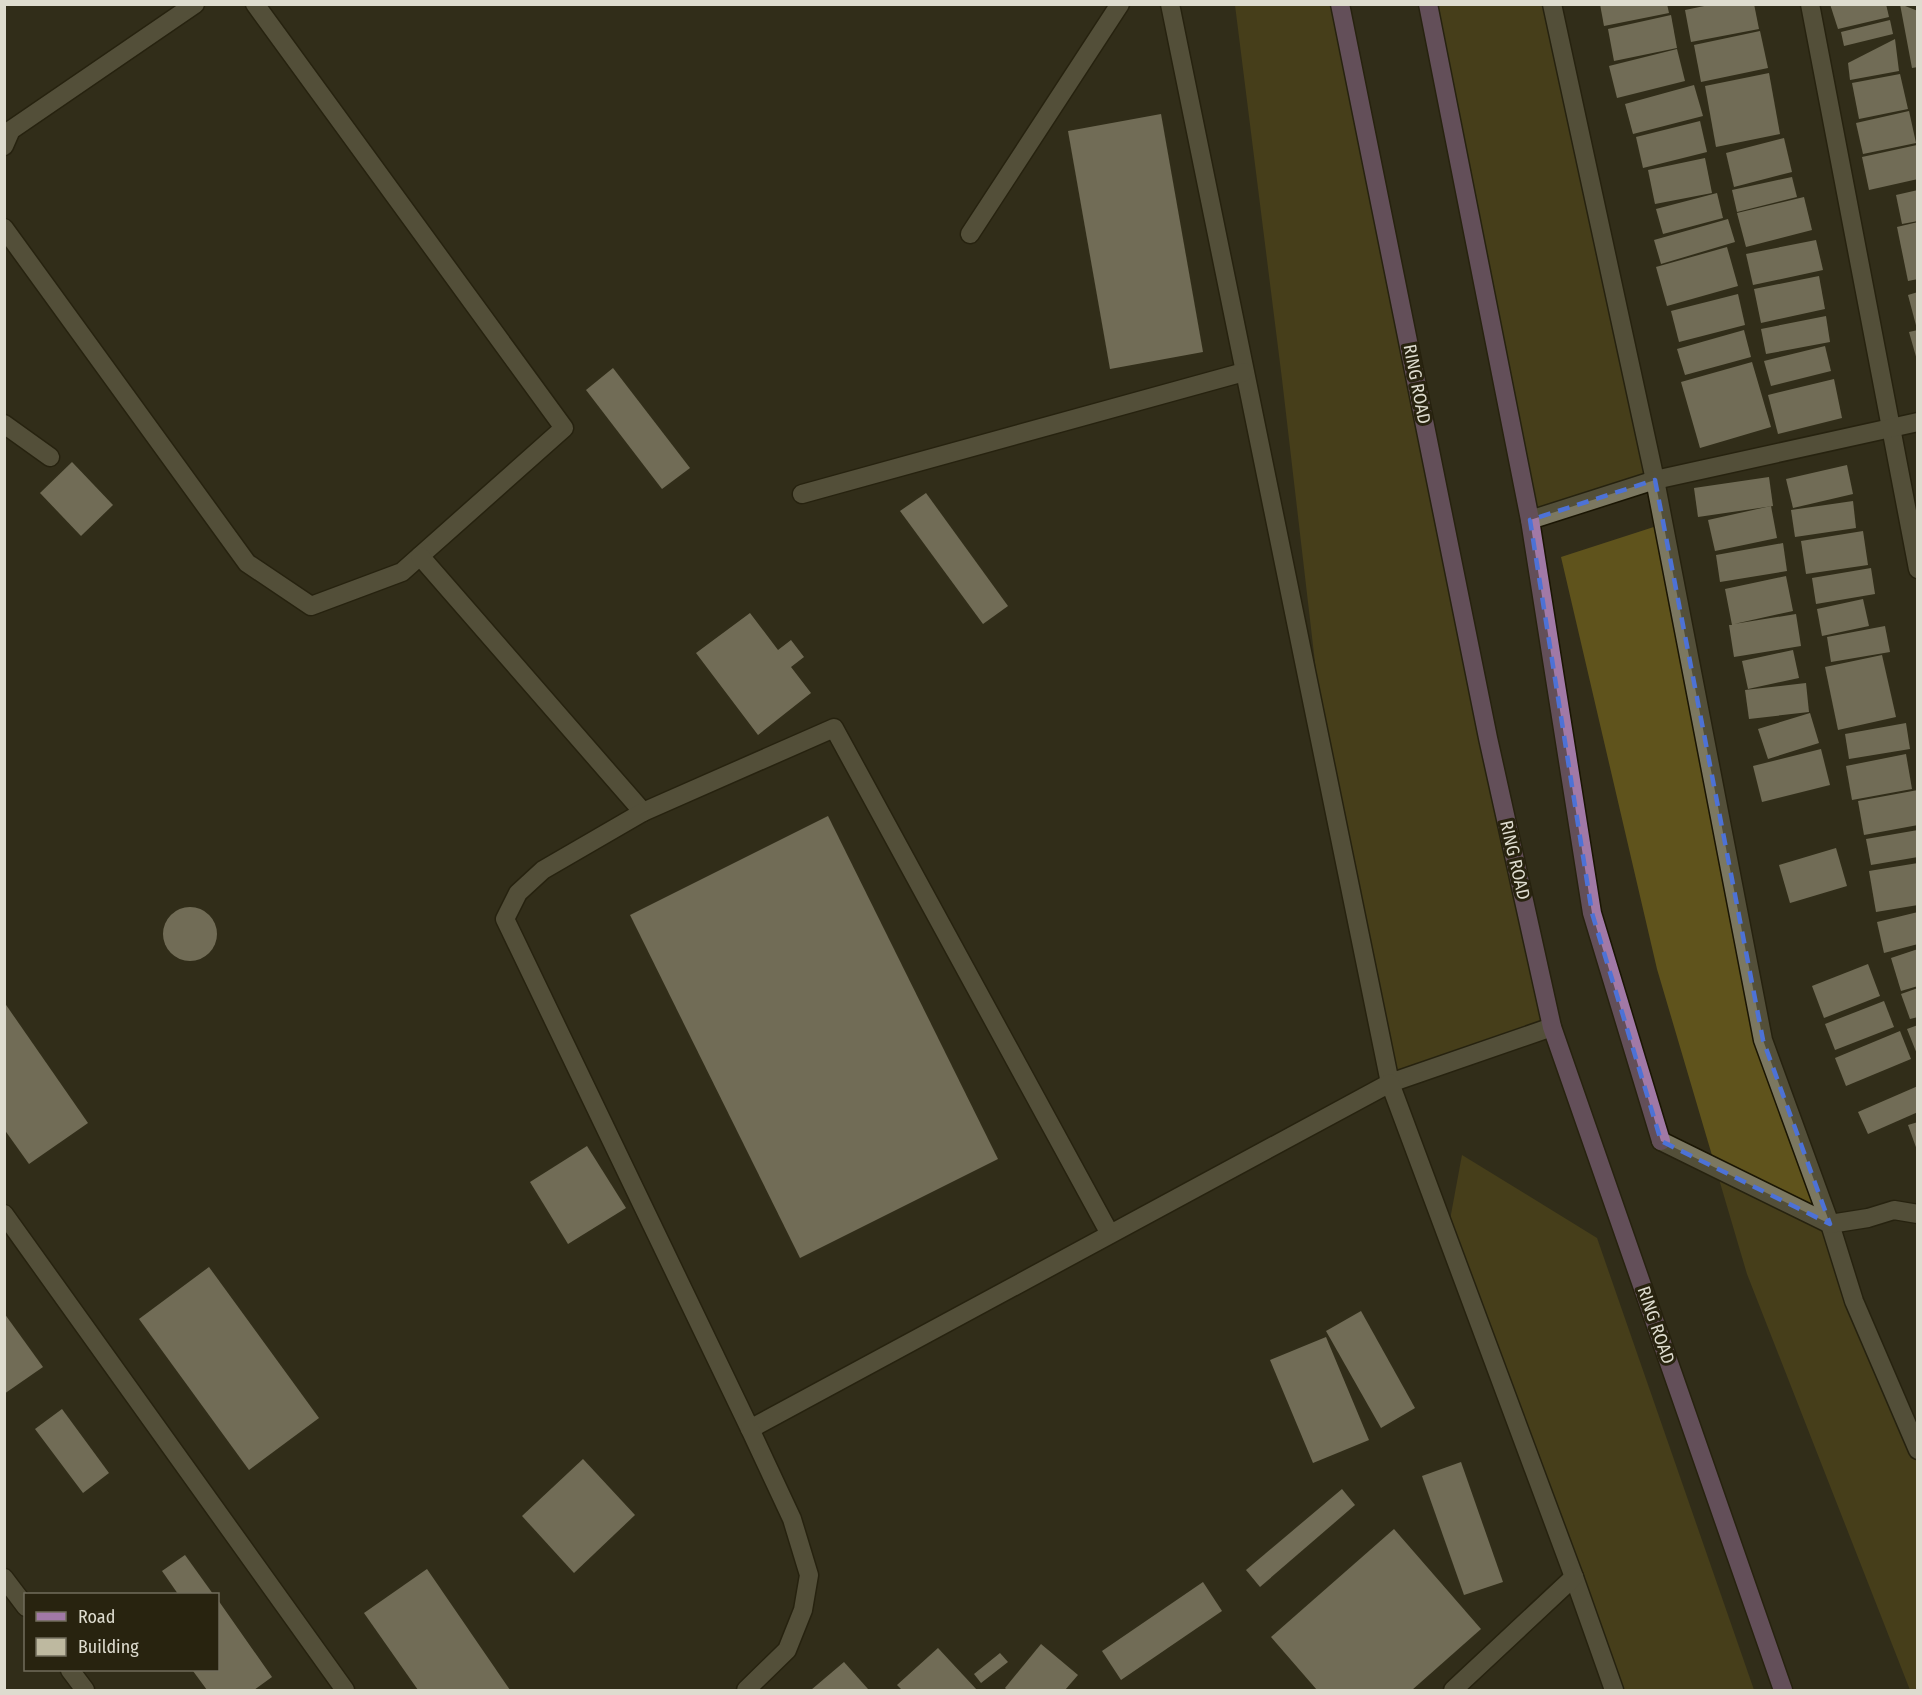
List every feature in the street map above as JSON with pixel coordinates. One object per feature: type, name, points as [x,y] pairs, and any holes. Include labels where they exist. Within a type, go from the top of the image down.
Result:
[{"type":"main road","name":"RING ROAD","points":[[1340,4],[1488,738],[1552,1027],[1783,1690]]},
{"type":"main road","points":[[1428,4],[1530,520],[1592,913],[1661,1142]]},
{"type":"street","points":[[4,146],[11,130],[195,4]]},
{"type":"street","points":[[4,228],[247,563],[311,606],[402,572],[564,428],[255,4]]},
{"type":"street","points":[[970,234],[1120,4]]},
{"type":"street","points":[[1170,4],[1390,1083],[1614,1690]]},
{"type":"street","points":[[1552,4],[1655,480],[1764,1040],[1830,1224],[1854,1301],[1917,1450]]},
{"type":"street","points":[[1810,4],[1917,569]]},
{"type":"street","points":[[802,494],[1244,372]]},
{"type":"street","points":[[1530,520],[1655,480],[1917,422]]},
{"type":"street","points":[[4,424],[50,457]]},
{"type":"street","points":[[420,556],[643,812]]},
{"type":"street","points":[[746,1690],[787,1650],[803,1610],[809,1575],[792,1519],[506,919],[518,893],[543,870],[643,812],[834,728],[1110,1234]]},
{"type":"street","points":[[750,1429],[1390,1083],[1552,1027]]},
{"type":"street","points":[[1661,1142],[1830,1224],[1868,1218],[1894,1210],[1917,1214]]},
{"type":"street","points":[[4,1214],[345,1690]]},
{"type":"street","points":[[1453,1690],[1574,1577]]},
{"type":"street","points":[[4,1578],[24,1604]]},
{"type":"street","points":[[71,1671],[85,1690]]},
{"type":"highlighted area","points":[[1655,480],[1763,1040],[1830,1224],[1661,1141],[1592,913],[1530,520]]},
{"type":"shaded area","points":[[1235,5],[1340,5],[1552,1027],[1390,1083],[1330,791]]},
{"type":"shaded area","points":[[1428,5],[1552,5],[1655,480],[1530,520]]},
{"type":"shaded area","points":[[1663,524],[1763,1040],[1830,1224],[1917,1437],[1917,1690],[1910,1690],[1747,1274],[1657,969],[1561,557]]},
{"type":"shaded area","points":[[1462,1155],[1597,1238],[1754,1690],[1614,1690],[1447,1236]]},
{"type":"building","points":[[1600,4],[1667,4],[1669,13],[1604,26]]},
{"type":"building","points":[[1714,4],[1754,4],[1759,29],[1691,42],[1685,10]]},
{"type":"building","points":[[1830,4],[1886,4],[1889,17],[1838,29]]},
{"type":"building","points":[[1900,4],[1918,11],[1918,67],[1912,68]]},
{"type":"building","points":[[1671,15],[1677,48],[1614,61],[1608,29]]},
{"type":"building","points":[[1890,20],[1893,34],[1844,46],[1841,32]]},
{"type":"building","points":[[1760,31],[1768,68],[1701,82],[1694,45]]},
{"type":"building","points":[[1895,39],[1899,71],[1850,80],[1848,63]]},
{"type":"building","points":[[1677,49],[1685,81],[1617,98],[1609,66]]},
{"type":"building","points":[[1769,73],[1780,134],[1716,147],[1705,86]]},
{"type":"building","points":[[1900,74],[1908,109],[1859,119],[1852,83]]},
{"type":"building","points":[[1694,85],[1703,116],[1633,134],[1625,104]]},
{"type":"building","points":[[1909,111],[1916,143],[1863,154],[1856,123]]},
{"type":"building","points":[[1161,114],[1203,352],[1110,369],[1068,131]]},
{"type":"building","points":[[1700,121],[1707,152],[1643,168],[1636,137]]},
{"type":"building","points":[[1784,138],[1792,172],[1734,187],[1726,153]]},
{"type":"building","points":[[1917,145],[1918,179],[1869,190],[1862,157]]},
{"type":"building","points":[[1705,158],[1712,193],[1655,204],[1648,170]]},
{"type":"building","points":[[1792,177],[1797,197],[1737,212],[1732,190]]},
{"type":"building","points":[[1918,190],[1918,221],[1902,224],[1896,195]]},
{"type":"building","points":[[1717,193],[1723,218],[1663,234],[1656,209]]},
{"type":"building","points":[[1804,197],[1812,230],[1746,247],[1737,213]]},
{"type":"building","points":[[1728,219],[1735,242],[1661,264],[1654,240]]},
{"type":"building","points":[[1918,222],[1918,279],[1908,281],[1897,227]]},
{"type":"building","points":[[1816,240],[1823,270],[1753,285],[1746,254]]},
{"type":"building","points":[[1727,247],[1738,286],[1667,306],[1656,267]]},
{"type":"building","points":[[1819,276],[1825,309],[1761,323],[1754,289]]},
{"type":"building","points":[[1918,292],[1918,329],[1917,329],[1908,295]]},
{"type":"building","points":[[1738,294],[1745,325],[1679,342],[1671,311]]},
{"type":"building","points":[[1826,316],[1830,342],[1766,354],[1761,329]]},
{"type":"building","points":[[1744,330],[1751,357],[1685,375],[1677,349]]},
{"type":"building","points":[[1918,330],[1918,360],[1917,360],[1909,332]]},
{"type":"building","points":[[1825,346],[1831,371],[1771,386],[1764,361]]},
{"type":"building","points":[[1752,362],[1771,427],[1700,448],[1681,382]]},
{"type":"building","points":[[613,368],[690,468],[662,489],[586,390]]},
{"type":"building","points":[[1834,379],[1842,418],[1778,434],[1768,395]]},
{"type":"building","points":[[72,462],[113,505],[81,536],[40,493]]},
{"type":"building","points":[[1847,465],[1853,494],[1793,508],[1786,479]]},
{"type":"building","points":[[1769,477],[1773,506],[1698,517],[1694,488]]},
{"type":"building","points":[[926,493],[1008,606],[983,624],[900,511]]},
{"type":"building","points":[[1853,501],[1856,528],[1795,537],[1791,510]]},
{"type":"building","points":[[1771,506],[1777,538],[1715,551],[1708,520]]},
{"type":"building","points":[[1863,531],[1868,565],[1806,574],[1801,541]]},
{"type":"building","points":[[1783,543],[1787,571],[1720,582],[1716,555]]},
{"type":"building","points":[[1871,568],[1875,594],[1816,604],[1812,578]]},
{"type":"building","points":[[1786,576],[1793,611],[1734,624],[1796,614],[1801,646],[1734,657],[1729,625],[1732,625],[1725,589]]},
{"type":"building","points":[[1863,599],[1869,626],[1822,636],[1817,609]]},
{"type":"building","points":[[750,613],[778,650],[791,640],[804,657],[791,667],[811,693],[758,735],[696,653]]},
{"type":"building","points":[[1885,626],[1890,652],[1831,662],[1827,637]]},
{"type":"building","points":[[1793,650],[1799,678],[1748,689],[1742,661]]},
{"type":"building","points":[[1882,655],[1896,717],[1838,730],[1825,667]]},
{"type":"building","points":[[1806,683],[1809,712],[1749,719],[1745,690]]},
{"type":"building","points":[[1810,713],[1819,743],[1768,759],[1758,729]]},
{"type":"building","points":[[1906,723],[1910,749],[1849,759],[1845,734]]},
{"type":"building","points":[[1821,749],[1830,785],[1762,802],[1753,766]]},
{"type":"building","points":[[1906,754],[1912,789],[1852,800],[1846,766]]},
{"type":"building","points":[[1918,790],[1918,825],[1864,835],[1858,801]]},
{"type":"building","points":[[828,816],[998,1159],[800,1258],[630,915]]},
{"type":"building","points":[[1918,830],[1918,857],[1871,865],[1866,839]]},
{"type":"building","points":[[1836,848],[1847,886],[1790,903],[1779,865]]},
{"type":"building","points":[[1918,863],[1918,905],[1876,912],[1869,871]]},
{"type":"building","points":[[190,907],[209,915],[217,934],[209,953],[190,961],[171,953],[163,934],[171,915]]},
{"type":"building","points":[[1918,912],[1918,944],[1884,953],[1877,922]]},
{"type":"building","points":[[1918,949],[1918,986],[1901,991],[1891,958]]},
{"type":"building","points":[[1868,964],[1880,996],[1824,1018],[1812,986]]},
{"type":"building","points":[[1918,988],[1918,1017],[1910,1019],[1901,994]]},
{"type":"building","points":[[1884,1001],[1894,1027],[1835,1050],[1825,1024]]},
{"type":"building","points":[[4,1002],[88,1123],[29,1164],[4,1129]]},
{"type":"building","points":[[1918,1025],[1918,1054],[1917,1054],[1907,1029]]},
{"type":"building","points":[[1900,1031],[1911,1059],[1846,1086],[1835,1058]]},
{"type":"building","points":[[1918,1086],[1918,1112],[1868,1134],[1858,1112]]},
{"type":"building","points":[[1918,1122],[1918,1150],[1917,1150],[1908,1125]]},
{"type":"building","points":[[587,1146],[626,1208],[568,1244],[530,1182]]},
{"type":"building","points":[[209,1267],[319,1418],[249,1470],[139,1319]]},
{"type":"building","points":[[1361,1311],[1415,1408],[1381,1428],[1326,1331]]},
{"type":"building","points":[[4,1313],[43,1367],[4,1394]]},
{"type":"building","points":[[1326,1337],[1369,1440],[1313,1463],[1270,1360]]},
{"type":"building","points":[[62,1409],[109,1473],[83,1493],[35,1429]]},
{"type":"building","points":[[583,1459],[635,1515],[574,1573],[522,1516]]},
{"type":"building","points":[[1461,1462],[1503,1582],[1464,1595],[1422,1476]]},
{"type":"building","points":[[1342,1489],[1355,1505],[1260,1587],[1246,1570]]},
{"type":"building","points":[[1394,1529],[1481,1629],[1412,1690],[1317,1690],[1271,1637]]},
{"type":"building","points":[[185,1555],[212,1593],[177,1593],[162,1571]]},
{"type":"building","points":[[427,1569],[510,1690],[418,1690],[364,1613]]},
{"type":"building","points":[[1203,1582],[1222,1611],[1121,1680],[1102,1651]]},
{"type":"building","points":[[219,1601],[272,1677],[254,1690],[207,1690],[193,1671],[219,1671]]},
{"type":"building","points":[[1041,1644],[1078,1675],[1065,1690],[1007,1690],[1005,1688]]},
{"type":"building","points":[[938,1648],[977,1690],[902,1690],[897,1685]]},
{"type":"building","points":[[1000,1653],[1008,1662],[981,1683],[974,1674]]},
{"type":"building","points":[[844,1662],[868,1689],[811,1690]]}]
